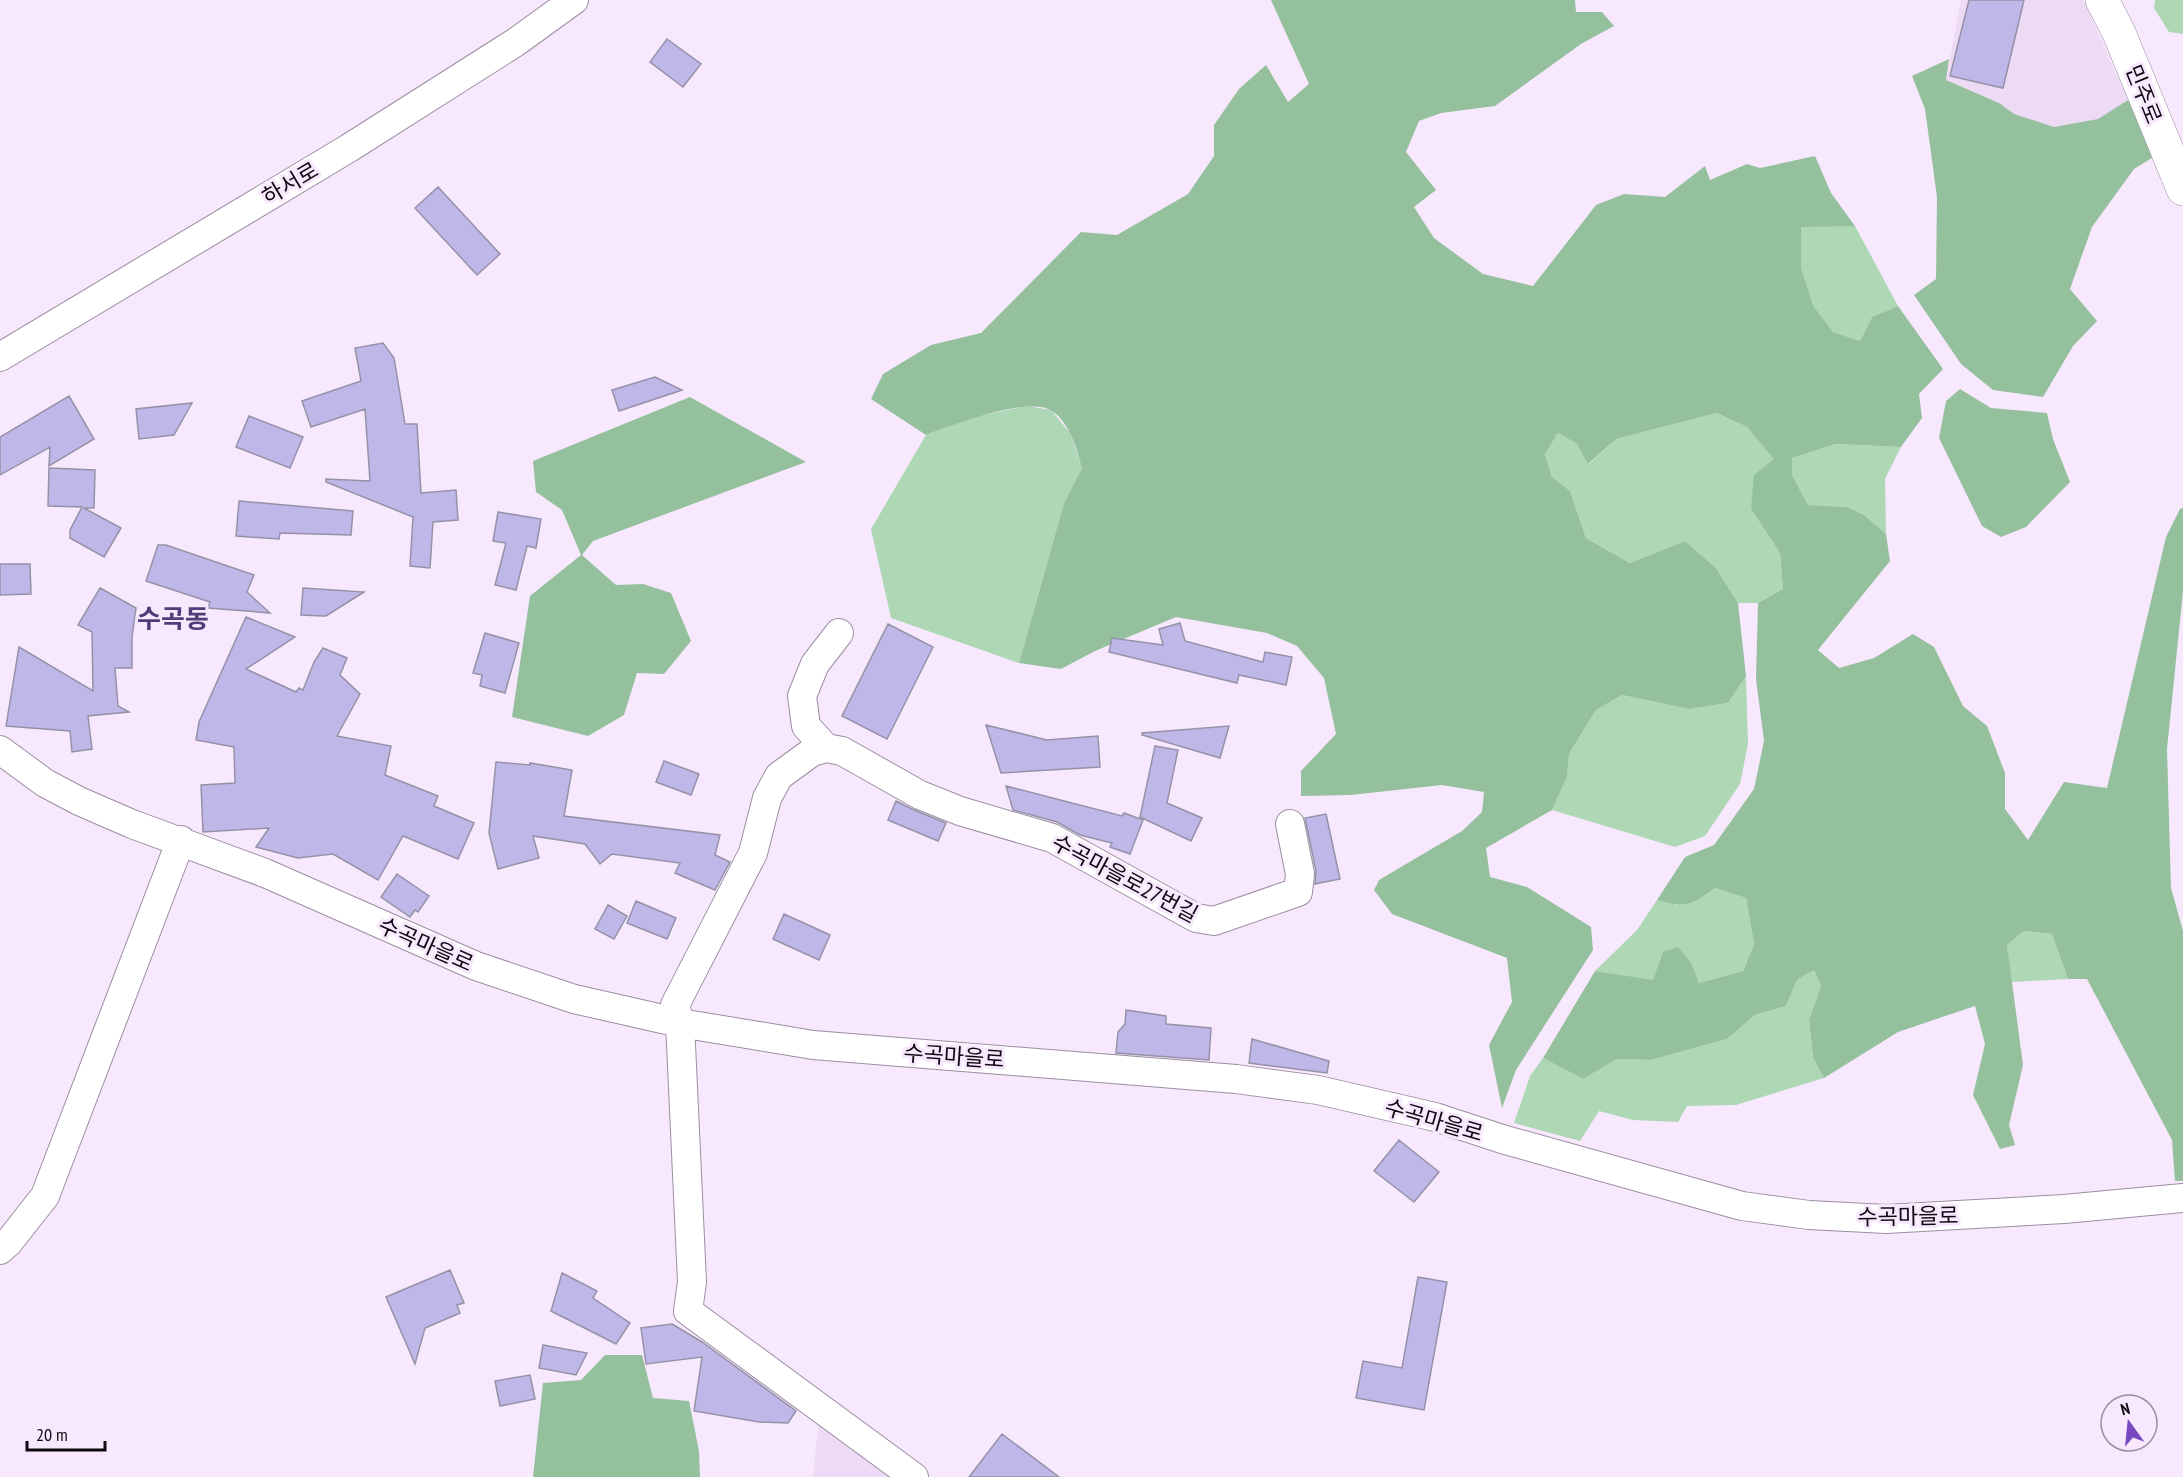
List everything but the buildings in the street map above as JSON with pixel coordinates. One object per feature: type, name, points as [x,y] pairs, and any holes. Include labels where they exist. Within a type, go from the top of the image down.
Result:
[{"type":"main road","name":"민주로","points":[[2102,0],[2119,33],[2183,189]]},
{"type":"street","name":"하서로","points":[[0,357],[349,148],[516,42],[574,0]]},
{"type":"street","name":"수곡마을로27번길","points":[[839,633],[815,664],[802,696],[806,726],[826,748],[842,751],[920,795],[950,807],[1052,838],[1196,918],[1214,921],[1298,892],[1300,874],[1290,824]]},
{"type":"street","points":[[826,748],[812,752],[779,776],[767,798],[753,853],[675,1005],[680,1023],[692,1282],[688,1311],[914,1477]]},
{"type":"street","name":"수곡마을로","points":[[0,750],[45,783],[79,801],[132,824],[265,873],[476,966],[574,999],[680,1023],[813,1045],[1236,1079],[1318,1090],[1435,1117],[1502,1139],[1742,1206],[1809,1215],[1886,1219],[2064,1209],[2183,1198]]},
{"type":"street","points":[[0,1250],[45,1196],[180,840]]},
{"type":"shaded area","points":[[1961,0],[2083,0],[2128,100],[2098,119],[2054,127],[2014,114],[1999,103],[1946,80]]},
{"type":"shaded area","points":[[819,1419],[901,1477],[813,1477]]},
{"type":"green space","points":[[1271,0],[1575,0],[1576,12],[1602,12],[1614,26],[1581,44],[1495,106],[1441,113],[1419,121],[1406,152],[1436,190],[1414,207],[1434,238],[1483,274],[1533,286],[1596,205],[1624,194],[1665,197],[1705,166],[1710,180],[1747,164],[1760,168],[1815,156],[1831,193],[1855,226],[1801,227],[1801,268],[1813,306],[1833,332],[1860,341],[1872,317],[1898,306],[1943,369],[1919,394],[1922,418],[1901,447],[1836,444],[1792,458],[1792,475],[1808,505],[1847,507],[1864,515],[1886,534],[1890,561],[1818,650],[1839,668],[1874,658],[1913,634],[1934,647],[1963,706],[1987,726],[2005,773],[2005,809],[2028,840],[2064,782],[2107,788],[2166,537],[2180,509],[2183,508],[2183,591],[2167,749],[2171,888],[2183,931],[2183,1181],[2175,1181],[2172,1140],[2087,979],[2068,979],[2052,934],[2024,931],[2007,945],[2023,1065],[2009,1125],[2015,1145],[2000,1149],[1973,1095],[1985,1044],[1975,1006],[1898,1032],[1824,1078],[1813,1058],[1809,1020],[1821,986],[1814,970],[1797,980],[1786,1006],[1755,1015],[1727,1039],[1651,1060],[1617,1059],[1583,1079],[1543,1058],[1595,971],[1653,980],[1663,952],[1678,947],[1692,964],[1699,983],[1743,971],[1754,944],[1746,898],[1715,888],[1688,904],[1657,900],[1685,857],[1714,845],[1754,789],[1764,741],[1756,679],[1758,603],[1783,589],[1780,553],[1751,509],[1754,475],[1774,459],[1747,427],[1717,413],[1616,439],[1588,464],[1577,444],[1558,433],[1545,454],[1552,477],[1570,491],[1586,538],[1630,563],[1685,541],[1716,568],[1738,603],[1746,676],[1728,703],[1689,709],[1622,695],[1596,710],[1569,754],[1567,777],[1552,810],[1486,848],[1490,877],[1527,887],[1591,927],[1593,950],[1516,1070],[1502,1108],[1489,1045],[1512,1002],[1507,958],[1392,914],[1374,890],[1379,880],[1462,831],[1482,812],[1484,792],[1442,785],[1351,795],[1301,796],[1301,771],[1336,734],[1324,678],[1297,646],[1267,633],[1176,617],[1095,651],[1061,669],[1019,663],[1064,503],[1082,468],[1068,429],[1052,411],[1041,407],[1026,407],[971,419],[926,435],[871,399],[883,374],[931,345],[981,333],[1081,232],[1117,235],[1188,194],[1214,156],[1214,125],[1239,89],[1266,65],[1288,102],[1309,84]]},
{"type":"green space","points":[[2155,0],[2183,0],[2183,34],[2169,32],[2154,8]]},
{"type":"green space","points":[[1949,59],[1946,80],[1999,103],[2014,114],[2054,127],[2098,119],[2128,100],[2155,156],[2134,169],[2092,227],[2070,289],[2097,321],[2073,346],[2043,397],[1993,390],[1961,364],[1914,295],[1936,279],[1937,197],[1925,109],[1912,76]]},
{"type":"green space","points":[[1801,226],[1855,226],[1898,306],[1872,317],[1860,341],[1833,332],[1812,306],[1801,268]]},
{"type":"green space","points":[[1960,389],[1991,408],[2047,413],[2053,439],[2070,482],[2026,527],[2001,537],[1982,526],[1939,438],[1946,401]]},
{"type":"green space","points":[[690,397],[806,462],[593,541],[582,555],[616,585],[643,584],[671,593],[691,641],[664,674],[637,673],[624,715],[588,736],[512,717],[530,596],[581,555],[562,510],[536,492],[533,461]]},
{"type":"green space","points":[[1027,406],[1051,410],[1070,433],[1082,468],[1064,503],[1019,663],[891,618],[871,529],[926,435],[974,417]]},
{"type":"green space","points":[[1717,413],[1747,427],[1775,459],[1751,509],[1780,553],[1783,589],[1758,603],[1738,603],[1716,568],[1685,541],[1630,563],[1586,538],[1570,491],[1552,477],[1545,454],[1558,433],[1577,444],[1589,464],[1616,439]]},
{"type":"green space","points":[[1836,444],[1901,447],[1885,479],[1886,534],[1864,515],[1847,507],[1808,505],[1792,475],[1792,458]]},
{"type":"green space","points":[[1746,676],[1748,744],[1740,784],[1705,836],[1675,847],[1552,810],[1567,777],[1569,754],[1596,710],[1622,695],[1689,709],[1728,703]]},
{"type":"green space","points":[[1715,888],[1746,898],[1754,944],[1743,971],[1699,983],[1692,964],[1663,952],[1653,981],[1595,971],[1637,930],[1657,900],[1688,904]]},
{"type":"green space","points":[[2024,931],[2052,934],[2068,979],[2011,982],[2007,945]]},
{"type":"green space","points":[[1814,970],[1821,986],[1809,1020],[1813,1058],[1824,1078],[1736,1105],[1687,1106],[1678,1122],[1633,1120],[1599,1111],[1580,1141],[1514,1123],[1530,1076],[1543,1058],[1583,1079],[1617,1059],[1651,1060],[1727,1039],[1755,1015],[1786,1006],[1797,980]]},
{"type":"green space","points":[[605,1355],[642,1355],[653,1398],[689,1401],[699,1451],[700,1477],[533,1477],[543,1383],[581,1380]]},
{"type":"district","name":"수곡동","points":[[173,619]]}]
